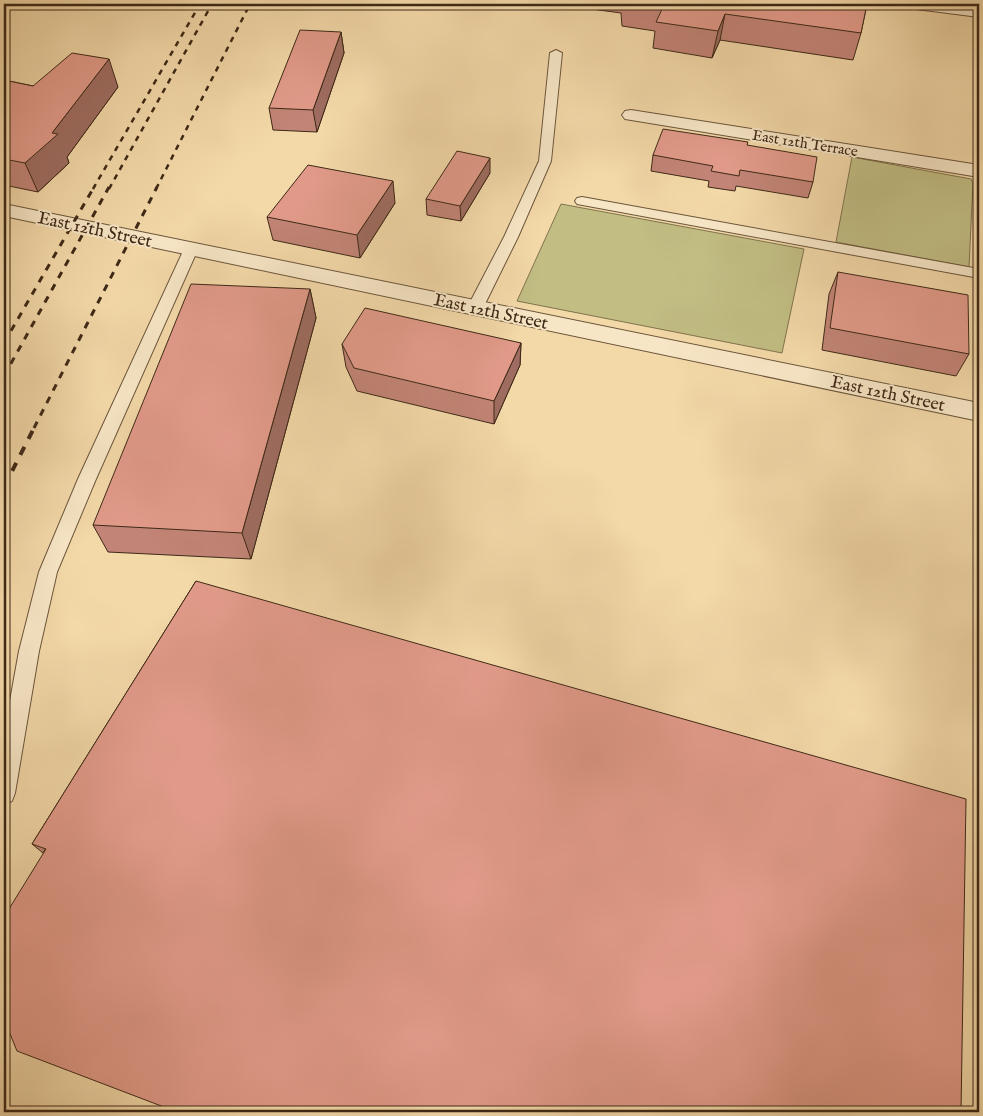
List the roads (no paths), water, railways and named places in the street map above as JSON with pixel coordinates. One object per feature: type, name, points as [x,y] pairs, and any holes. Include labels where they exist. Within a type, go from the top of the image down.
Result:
[{"type":"street","points":[[916,4],[979,12]]},
{"type":"street","name":"East 12th Terrace","points":[[631,116],[979,171]]},
{"type":"street","name":"East 12th Street","points":[[4,210],[979,412]]},
{"type":"lane","points":[[474,308],[511,237],[545,161],[556,52]]},
{"type":"lane","points":[[582,201],[979,274]]},
{"type":"lane","points":[[4,793],[29,651],[48,572],[86,479],[191,249]]},
{"type":"railway","points":[[93,189],[200,4]]},
{"type":"railway","points":[[109,189],[212,4]]},
{"type":"railway","points":[[156,189],[250,4]]},
{"type":"railway","points":[[4,343],[94,187]]},
{"type":"railway","points":[[4,376],[109,187]]},
{"type":"railway","points":[[34,428],[157,187]]},
{"type":"railway","points":[[4,487],[35,426]]}]
